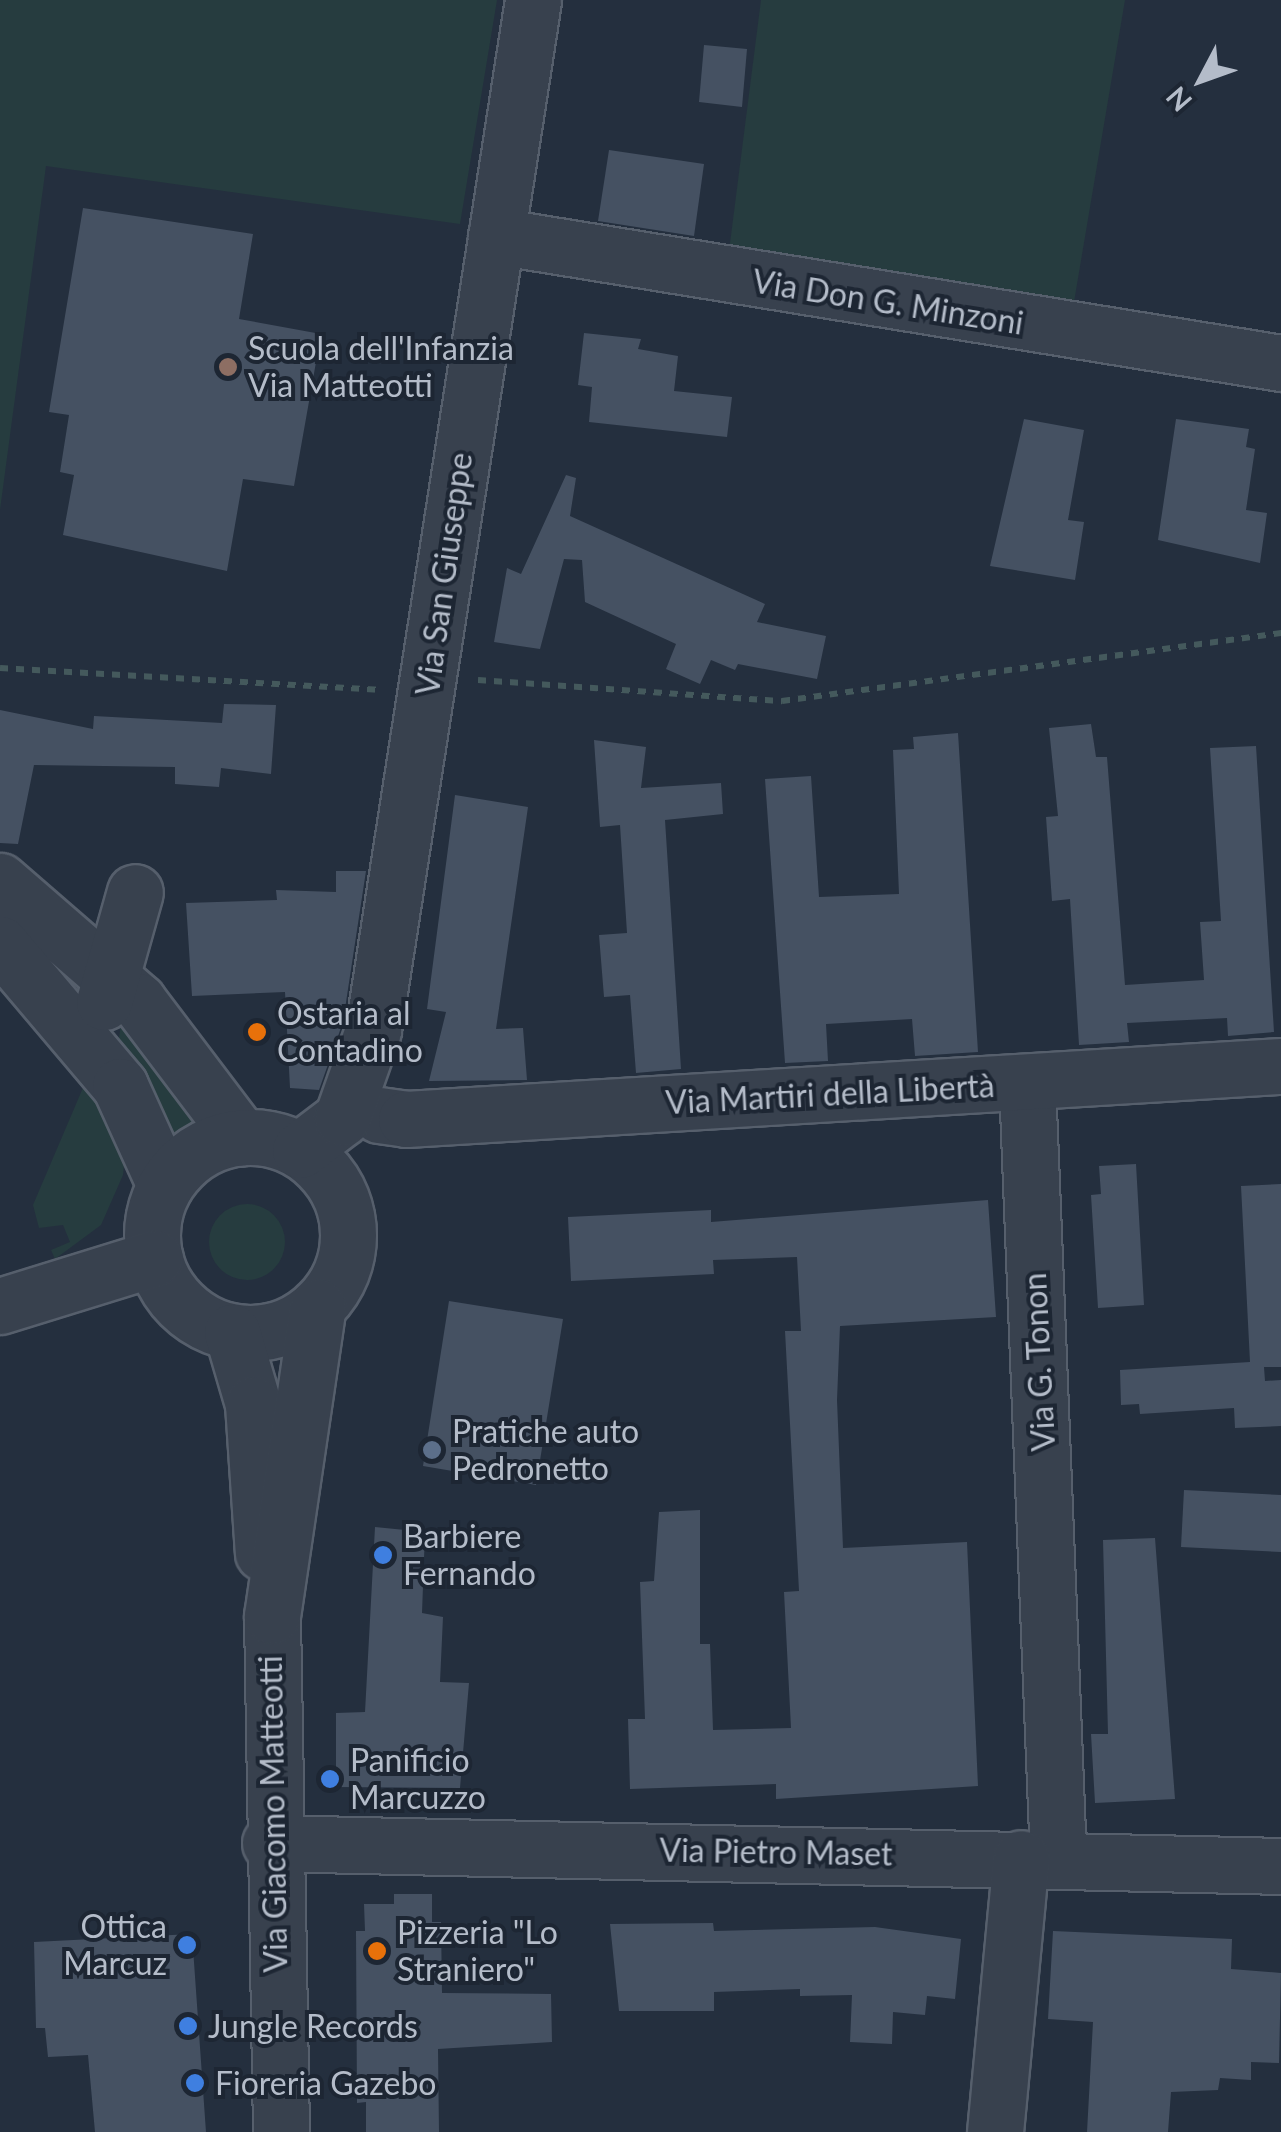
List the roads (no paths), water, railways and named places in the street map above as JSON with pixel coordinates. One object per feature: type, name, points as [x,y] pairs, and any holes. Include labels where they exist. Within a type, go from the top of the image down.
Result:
[{"type":"street","name":"Via San Giuseppe","points":[[300,1150],[342,1118],[374,1030],[533,0]]},
{"type":"street","name":"Via Don G. Minzoni","points":[[496,236],[1281,363]]},
{"type":"street","points":[[0,881],[114,975],[241,1137]]},
{"type":"street","points":[[95,1054],[135,892]]},
{"type":"street","points":[[0,944],[95,1054],[142,1126],[165,1185]]},
{"type":"street","name":"Via San Giuseppe","points":[[348,1227],[379,1115],[374,1030]]},
{"type":"street","name":"Via Martiri della Libertà","points":[[379,1115],[406,1120],[1281,1066]]},
{"type":"street","name":"Via G. Tonon","points":[[1027,1083],[1051,1641],[1040,1858]]},
{"type":"street","points":[[241,1137],[300,1150],[336,1187],[348,1227],[343,1267],[318,1306],[284,1327],[232,1332],[188,1312],[155,1258],[152,1232],[165,1185],[201,1150],[241,1137]]},
{"type":"street","points":[[0,1306],[155,1258]]},
{"type":"street","name":"Via Giacomo Matteotti","points":[[281,2132],[270,1843],[278,1446],[318,1306]]},
{"type":"street","points":[[232,1332],[278,1446]]},
{"type":"street","name":"Via Pietro Maset","points":[[270,1843],[1281,1866]]},
{"type":"street","points":[[995,2132],[1040,1858]]},
{"type":"place","name":"Scuola dell'Infanzia Via Matteotti","points":[[228,367]]},
{"type":"place","name":"Ostaria al Contadino","points":[[257,1032]]},
{"type":"place","name":"Pratiche auto Pedronetto","points":[[432,1450]]},
{"type":"place","name":"Barbiere Fernando","points":[[383,1555]]},
{"type":"place","name":"Panificio Marcuzzo","points":[[330,1779]]},
{"type":"place","name":"Ottica Marcuz","points":[[187,1945]]},
{"type":"place","name":"Pizzeria \"Lo Straniero\"","points":[[377,1951]]},
{"type":"place","name":"Jungle Records","points":[[188,2026]]},
{"type":"place","name":"Fioreria Gazebo","points":[[195,2083]]}]
